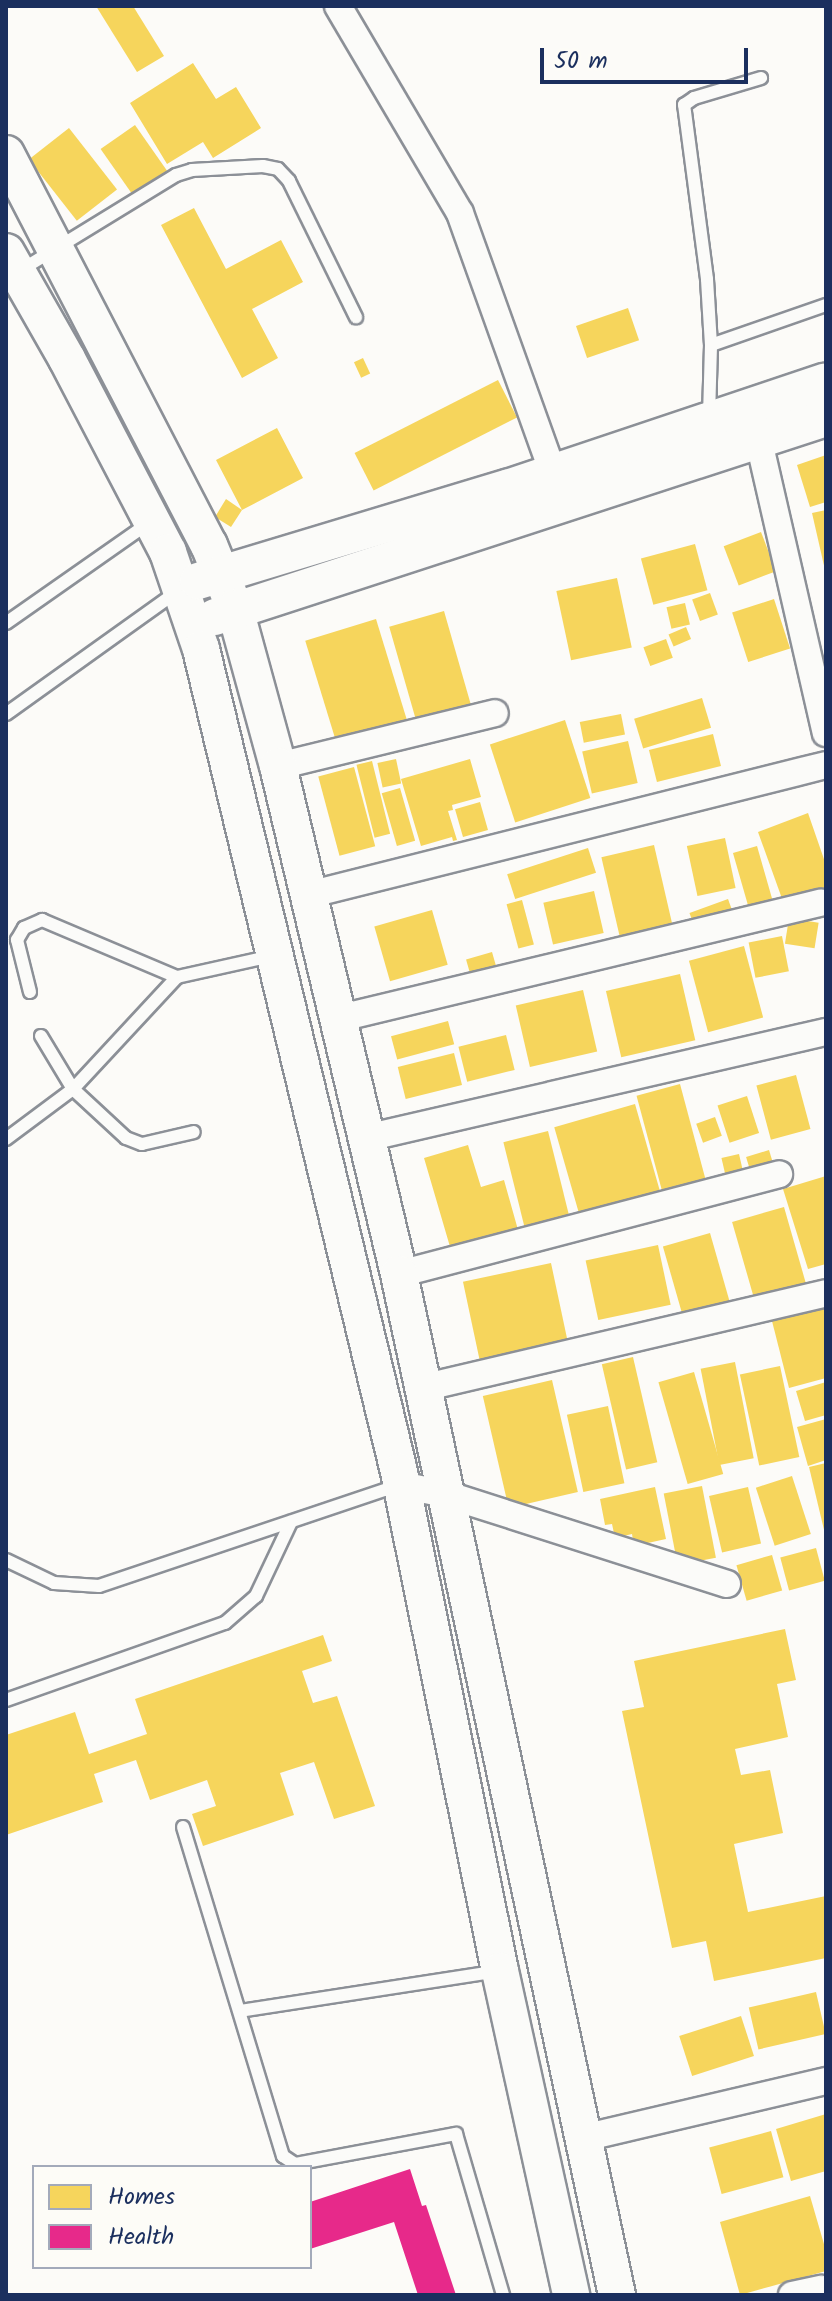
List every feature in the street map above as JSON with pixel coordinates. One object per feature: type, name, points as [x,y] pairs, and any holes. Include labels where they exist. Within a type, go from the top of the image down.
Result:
[{"type":"main road","points":[[6,154],[221,572],[235,609],[278,766],[399,1274],[617,2295]]},
{"type":"main road","points":[[12,262],[152,521],[182,588],[194,625],[401,1485],[500,1971],[571,2295]]},
{"type":"main road","points":[[182,588],[221,572],[553,473],[826,381]]},
{"type":"main road","points":[[194,625],[235,609],[826,418]]},
{"type":"street","points":[[338,6],[460,213],[553,473]]},
{"type":"street","points":[[750,406],[826,733]]},
{"type":"street","points":[[278,766],[495,713]]},
{"type":"street","points":[[308,895],[826,765]]},
{"type":"street","points":[[336,1019],[821,903]]},
{"type":"street","points":[[366,1138],[826,1032]]},
{"type":"street","points":[[399,1274],[779,1174]]},
{"type":"street","points":[[422,1388],[826,1293]]},
{"type":"street","points":[[401,1485],[445,1494],[727,1584]]},
{"type":"street","points":[[583,2138],[826,2081]]},
{"type":"street","points":[[792,2295],[821,2289]]},
{"type":"lane","points":[[709,420],[711,345],[704,255],[684,105],[694,98],[761,78]]},
{"type":"lane","points":[[12,262],[56,246],[176,175],[220,168],[263,166],[278,169],[289,181],[356,317]]},
{"type":"lane","points":[[711,345],[826,305]]},
{"type":"lane","points":[[6,623],[152,521]]},
{"type":"lane","points":[[6,714],[182,588]]},
{"type":"lane","points":[[30,992],[17,940],[24,928],[42,920],[177,977]]},
{"type":"lane","points":[[6,1139],[73,1089],[177,977],[275,955]]},
{"type":"lane","points":[[41,1036],[73,1089],[134,1143],[142,1144],[194,1132]]},
{"type":"lane","points":[[6,1560],[54,1583],[99,1586],[401,1485]]},
{"type":"lane","points":[[6,1700],[225,1623],[256,1596],[291,1522]]},
{"type":"lane","points":[[183,1827],[283,2156],[295,2164],[456,2134],[503,2295]]},
{"type":"lane","points":[[240,2011],[500,1971]]},
{"type":"building: Homes","points":[[96,6],[133,6],[164,56],[137,72]]},
{"type":"building: Homes","points":[[193,63],[216,99],[236,87],[261,128],[213,158],[203,142],[167,164],[130,103]]},
{"type":"building: Homes","points":[[135,125],[168,173],[134,197],[101,149]]},
{"type":"building: Homes","points":[[69,128],[117,189],[77,221],[29,159]]},
{"type":"building: Homes","points":[[194,208],[226,269],[281,240],[303,282],[252,309],[278,358],[242,378],[161,225]]},
{"type":"building: Homes","points":[[628,308],[639,340],[587,358],[576,326]]},
{"type":"building: Homes","points":[[363,358],[370,373],[361,378],[354,362]]},
{"type":"building: Homes","points":[[498,380],[517,417],[374,491],[355,453]]},
{"type":"building: Homes","points":[[277,428],[303,478],[242,510],[216,460]]},
{"type":"building: Homes","points":[[826,455],[826,502],[810,507],[797,465]]},
{"type":"building: Homes","points":[[226,499],[242,510],[231,527],[215,517]]},
{"type":"building: Homes","points":[[826,510],[826,569],[825,570],[812,513]]},
{"type":"building: Homes","points":[[761,532],[776,571],[739,586],[724,546]]},
{"type":"building: Homes","points":[[695,544],[707,590],[653,605],[641,558]]},
{"type":"building: Homes","points":[[617,578],[632,647],[571,660],[556,591]]},
{"type":"building: Homes","points":[[710,593],[718,615],[700,621],[692,599]]},
{"type":"building: Homes","points":[[774,599],[790,648],[748,662],[732,613]]},
{"type":"building: Homes","points":[[685,603],[690,624],[671,629],[666,607]]},
{"type":"building: Homes","points":[[444,611],[472,710],[418,726],[389,627]]},
{"type":"building: Homes","points":[[376,619],[409,726],[338,748],[305,641]]},
{"type":"building: Homes","points":[[686,627],[691,639],[674,646],[669,634]]},
{"type":"building: Homes","points":[[666,639],[673,658],[650,666],[643,647]]},
{"type":"building: Homes","points":[[702,698],[711,728],[643,748],[634,719]]},
{"type":"building: Homes","points":[[621,714],[625,735],[584,743],[580,722]]},
{"type":"building: Homes","points":[[565,720],[590,798],[515,822],[490,744]]},
{"type":"building: Homes","points":[[713,734],[721,766],[657,782],[649,750]]},
{"type":"building: Homes","points":[[628,741],[638,783],[592,793],[582,752]]},
{"type":"building: Homes","points":[[396,759],[401,783],[383,787],[377,763]]},
{"type":"building: Homes","points":[[470,759],[481,797],[452,805],[453,810],[448,811],[457,840],[453,841],[452,837],[421,846],[401,779]]},
{"type":"building: Homes","points":[[372,761],[390,834],[375,838],[356,765]]},
{"type":"building: Homes","points":[[354,767],[375,846],[339,856],[318,777]]},
{"type":"building: Homes","points":[[400,788],[415,841],[397,846],[382,793]]},
{"type":"building: Homes","points":[[480,802],[488,830],[463,837],[455,809]]},
{"type":"building: Homes","points":[[808,813],[826,865],[826,893],[785,907],[758,832]]},
{"type":"building: Homes","points":[[725,838],[736,888],[697,896],[687,846]]},
{"type":"building: Homes","points":[[654,845],[674,933],[622,945],[601,857]]},
{"type":"building: Homes","points":[[757,846],[775,909],[751,916],[733,853]]},
{"type":"building: Homes","points":[[588,848],[596,873],[515,899],[507,874]]},
{"type":"building: Homes","points":[[594,891],[604,933],[553,945],[543,903]]},
{"type":"building: Homes","points":[[728,899],[735,918],[696,932],[689,913]]},
{"type":"building: Homes","points":[[522,900],[534,944],[518,949],[507,904]]},
{"type":"building: Homes","points":[[432,910],[448,965],[390,981],[374,927]]},
{"type":"building: Homes","points":[[789,918],[819,923],[815,948],[785,944]]},
{"type":"building: Homes","points":[[782,936],[789,971],[755,978],[749,942]]},
{"type":"building: Homes","points":[[744,946],[763,1017],[708,1032],[689,961]]},
{"type":"building: Homes","points":[[492,952],[499,976],[473,983],[466,959]]},
{"type":"building: Homes","points":[[680,974],[695,1040],[621,1057],[606,991]]},
{"type":"building: Homes","points":[[583,990],[597,1051],[530,1067],[516,1006]]},
{"type":"building: Homes","points":[[448,1021],[454,1044],[397,1059],[391,1036]]},
{"type":"building: Homes","points":[[506,1035],[515,1070],[467,1082],[458,1047]]},
{"type":"building: Homes","points":[[454,1053],[462,1085],[406,1099],[398,1067]]},
{"type":"building: Homes","points":[[796,1075],[810,1129],[771,1140],[756,1086]]},
{"type":"building: Homes","points":[[680,1084],[707,1186],[664,1198],[637,1096]]},
{"type":"building: Homes","points":[[747,1096],[759,1133],[730,1143],[718,1106]]},
{"type":"building: Homes","points":[[635,1104],[662,1199],[582,1222],[554,1127]]},
{"type":"building: Homes","points":[[715,1117],[722,1136],[703,1143],[696,1124]]},
{"type":"building: Homes","points":[[548,1131],[571,1225],[527,1236],[503,1142]]},
{"type":"building: Homes","points":[[468,1145],[481,1187],[504,1180],[520,1237],[453,1257],[424,1158]]},
{"type":"building: Homes","points":[[769,1150],[776,1173],[753,1180],[746,1157]]},
{"type":"building: Homes","points":[[739,1154],[745,1181],[728,1185],[721,1158]]},
{"type":"building: Homes","points":[[826,1176],[826,1264],[808,1269],[783,1189]]},
{"type":"building: Homes","points":[[784,1207],[806,1283],[754,1298],[732,1222]]},
{"type":"building: Homes","points":[[710,1233],[730,1304],[683,1318],[663,1247]]},
{"type":"building: Homes","points":[[658,1245],[671,1305],[598,1320],[586,1260]]},
{"type":"building: Homes","points":[[551,1263],[569,1349],[481,1368],[463,1282]]},
{"type":"building: Homes","points":[[826,1306],[826,1378],[789,1388],[772,1321]]},
{"type":"building: Homes","points":[[633,1357],[657,1462],[626,1469],[602,1364]]},
{"type":"building: Homes","points":[[735,1362],[754,1458],[719,1465],[701,1369]]},
{"type":"building: Homes","points":[[780,1366],[799,1457],[759,1465],[740,1375]]},
{"type":"building: Homes","points":[[694,1372],[723,1474],[688,1484],[658,1382]]},
{"type":"building: Homes","points":[[552,1380],[578,1492],[509,1508],[483,1396]]},
{"type":"building: Homes","points":[[826,1382],[826,1415],[805,1421],[796,1391]]},
{"type":"building: Homes","points":[[608,1406],[624,1483],[583,1492],[567,1415]]},
{"type":"building: Homes","points":[[826,1419],[826,1460],[808,1466],[797,1427]]},
{"type":"building: Homes","points":[[826,1463],[826,1534],[825,1534],[809,1467]]},
{"type":"building: Homes","points":[[792,1476],[811,1534],[775,1546],[756,1488]]},
{"type":"building: Homes","points":[[702,1486],[716,1558],[678,1565],[664,1493]]},
{"type":"building: Homes","points":[[655,1487],[666,1539],[634,1546],[632,1534],[615,1538],[612,1524],[605,1525],[600,1499]]},
{"type":"building: Homes","points":[[748,1487],[761,1544],[722,1553],[709,1496]]},
{"type":"building: Homes","points":[[816,1548],[825,1581],[789,1590],[780,1558]]},
{"type":"building: Homes","points":[[772,1555],[782,1591],[747,1601],[736,1565]]},
{"type":"building: Homes","points":[[785,1629],[796,1680],[777,1684],[788,1737],[735,1749],[741,1775],[770,1770],[783,1833],[734,1844],[748,1912],[826,1896],[826,1958],[714,1981],[706,1941],[672,1948],[622,1711],[644,1707],[634,1661]]},
{"type":"building: Homes","points":[[323,1635],[332,1661],[302,1671],[313,1703],[337,1696],[375,1806],[334,1819],[314,1762],[280,1773],[294,1815],[203,1846],[192,1814],[216,1806],[207,1780],[150,1800],[136,1760],[94,1774],[103,1802],[6,1835],[6,1735],[75,1712],[89,1754],[147,1734],[135,1699]]},
{"type":"building: Homes","points":[[816,1992],[826,2034],[758,2049],[749,2008]]},
{"type":"building: Homes","points":[[741,2016],[754,2056],[692,2076],[679,2036]]},
{"type":"building: Homes","points":[[826,2114],[826,2171],[791,2181],[776,2129]]},
{"type":"building: Homes","points":[[771,2131],[783,2177],[722,2194],[709,2148]]},
{"type":"building: Homes","points":[[810,2196],[826,2251],[826,2271],[740,2295],[720,2222]]},
{"type":"building: Health","points":[[410,2169],[422,2206],[426,2205],[456,2295],[418,2295],[394,2222],[312,2248],[312,2201]]}]
